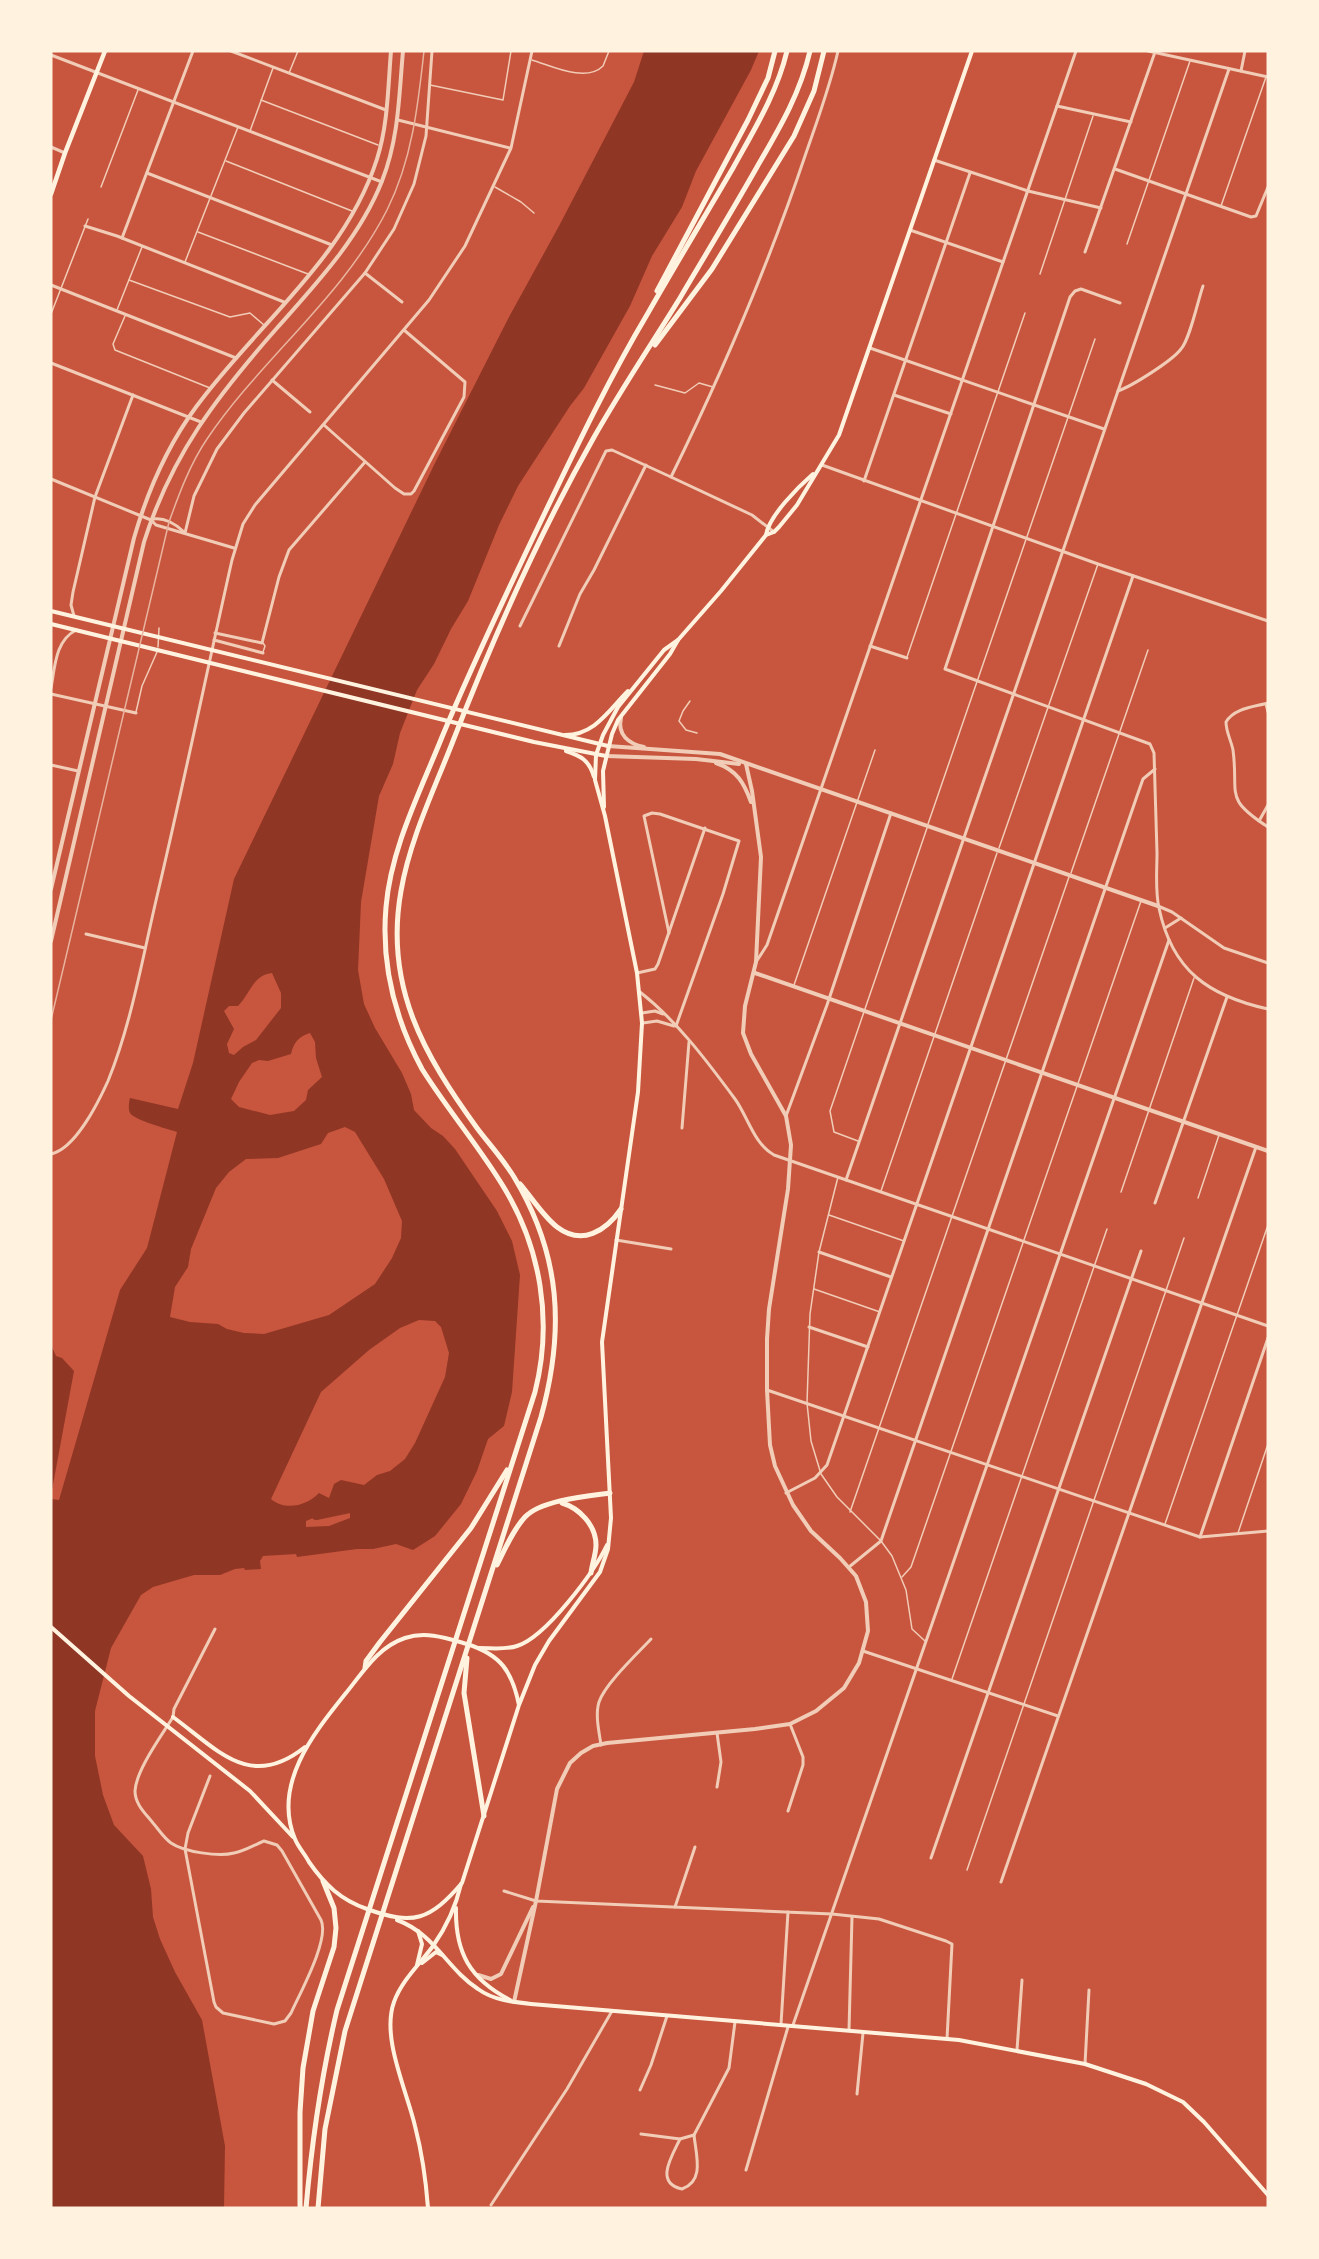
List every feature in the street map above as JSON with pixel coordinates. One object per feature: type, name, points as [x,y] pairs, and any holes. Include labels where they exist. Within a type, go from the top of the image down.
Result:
[{"type":"highway","points":[[647,314],[668,268],[748,120],[768,78],[775,51]]},
{"type":"highway","points":[[306,2208],[318,2094],[337,2010],[535,1392],[543,1350],[543,1307],[537,1265],[531,1244],[514,1205],[491,1168],[433,1087],[403,1030],[391,990],[385,937],[386,905],[394,863],[407,822],[473,664],[572,455],[647,314],[766,108],[781,73],[787,51]]},
{"type":"highway","points":[[621,1209],[612,1222],[601,1231],[581,1236],[567,1233],[555,1226],[514,1177],[439,1073],[413,1022],[405,994],[400,966],[398,923],[400,895],[415,839],[500,627],[588,448],[733,210],[796,98],[810,51]]},
{"type":"highway","points":[[636,370],[712,269],[794,136],[814,91],[824,51]]},
{"type":"highway","points":[[318,2208],[325,2129],[345,2031],[542,1417],[552,1376],[556,1341],[555,1298],[548,1256],[536,1222],[514,1177]]},
{"type":"highway","points":[[365,1668],[366,1661],[380,1642],[477,1519],[513,1461]]},
{"type":"highway","points":[[489,1583],[506,1547],[525,1517],[542,1505],[610,1493]]},
{"type":"highway","points":[[557,1503],[576,1510],[590,1525],[596,1545],[591,1572]]},
{"type":"highway","points":[[471,1638],[464,1693],[484,1816]]},
{"type":"highway","points":[[300,2208],[300,2112],[305,2054],[313,2011],[334,1947],[336,1928],[334,1908],[323,1881]]},
{"type":"main road","points":[[51,194],[105,51]]},
{"type":"main road","points":[[766,535],[767,526],[798,488],[822,465],[839,435],[972,51]]},
{"type":"main road","points":[[605,816],[602,783],[606,756],[615,727],[624,712],[670,654],[678,640],[766,535],[774,532],[797,505],[816,472]]},
{"type":"main road","points":[[51,611],[608,746]]},
{"type":"main road","points":[[51,624],[551,746],[606,756]]},
{"type":"main road","points":[[595,780],[599,744],[618,707],[664,650],[678,640]]},
{"type":"main road","points":[[558,734],[578,734],[592,728],[639,680]]},
{"type":"main road","points":[[428,2208],[420,2146],[390,2032],[393,2003],[416,1967],[435,1944],[456,1905],[519,1705],[535,1665],[549,1641],[600,1572],[605,1561],[611,1518],[602,1341],[638,1092],[642,1013],[637,974],[605,816],[590,765],[582,757],[551,746]]},
{"type":"main road","points":[[479,1648],[515,1646],[540,1633],[591,1572],[602,1556],[609,1539]]},
{"type":"main road","points":[[51,1627],[113,1682],[250,1791],[295,1840],[323,1881],[338,1895],[353,1904],[418,1931],[435,1944],[477,1989],[496,1998],[514,2002],[612,2011],[947,2039],[1085,2064],[1139,2081],[1183,2102],[1204,2122],[1268,2195]]},
{"type":"main road","points":[[295,1840],[288,1795],[292,1777],[308,1745],[365,1668],[382,1651],[400,1640],[420,1635],[442,1637],[479,1648],[493,1656],[508,1672],[519,1705]]},
{"type":"main road","points":[[173,1717],[230,1758],[251,1767],[279,1764],[308,1745]]},
{"type":"main road","points":[[391,1918],[404,1919],[431,1912],[443,1905],[462,1883]]},
{"type":"main road","points":[[456,1905],[457,1934],[469,1967],[484,1984],[514,2002]]},
{"type":"main road","points":[[416,1967],[422,1944],[418,1931]]},
{"type":"main road","points":[[416,1967],[436,1952],[446,1957]]},
{"type":"street","points":[[122,238],[193,51]]},
{"type":"street","points":[[231,51],[386,110]]},
{"type":"street","points":[[51,889],[141,516],[170,451],[190,417],[211,388],[333,245],[354,212],[370,178],[381,146],[391,51]]},
{"type":"street","points":[[51,941],[151,520],[182,451],[201,422],[236,376],[338,256],[365,215],[382,182],[389,162],[398,120],[403,51]]},
{"type":"street","points":[[185,532],[194,496],[213,457],[230,432],[365,273],[394,229],[417,172],[428,128],[432,51]]},
{"type":"street","points":[[51,1155],[63,1150],[78,1132],[99,1099],[122,1038],[145,948],[234,548],[243,524],[255,505],[429,300],[450,271],[465,246],[511,148],[532,51]]},
{"type":"street","points":[[671,477],[714,387],[789,205],[838,51]]},
{"type":"street","points":[[756,962],[767,945],[1076,51]]},
{"type":"street","points":[[1148,51],[1267,77]]},
{"type":"street","points":[[1241,71],[1245,51]]},
{"type":"street","points":[[1085,252],[1155,52]]},
{"type":"street","points":[[51,55],[382,182]]},
{"type":"street","points":[[846,1180],[1229,69]]},
{"type":"street","points":[[1057,106],[1132,122]]},
{"type":"street","points":[[398,120],[511,148]]},
{"type":"street","points":[[51,147],[65,153]]},
{"type":"street","points":[[934,160],[1028,191],[1101,207]]},
{"type":"street","points":[[1115,169],[1251,217],[1256,216],[1268,187]]},
{"type":"street","points":[[147,173],[333,245]]},
{"type":"street","points":[[864,481],[970,173]]},
{"type":"street","points":[[85,226],[122,238],[284,302]]},
{"type":"street","points":[[910,230],[1003,262]]},
{"type":"street","points":[[365,273],[402,302]]},
{"type":"street","points":[[51,285],[237,358]]},
{"type":"street","points":[[1118,391],[1129,387],[1180,350],[1186,341],[1203,286]]},
{"type":"street","points":[[1120,303],[1081,290],[1075,291],[1070,297],[945,669],[1150,744],[1154,753],[1155,769],[1158,906],[1169,940],[1180,960],[1194,977],[1210,989],[1227,997],[1268,1009]]},
{"type":"street","points":[[324,425],[395,488],[404,494],[411,494],[464,397],[465,382],[404,330]]},
{"type":"street","points":[[870,348],[1104,429]]},
{"type":"street","points":[[51,363],[201,422]]},
{"type":"street","points":[[272,381],[310,412]]},
{"type":"street","points":[[77,617],[71,605],[95,497],[133,395]]},
{"type":"street","points":[[894,395],[951,414]]},
{"type":"street","points":[[520,626],[606,451],[612,450],[752,515],[774,532]]},
{"type":"street","points":[[216,633],[262,643],[279,577],[289,550],[364,462]]},
{"type":"street","points":[[559,646],[580,594],[646,465]]},
{"type":"street","points":[[822,465],[1098,564],[1268,621]]},
{"type":"street","points":[[51,479],[151,520],[156,525],[234,548]]},
{"type":"street","points":[[151,520],[159,518],[177,525],[185,532]]},
{"type":"street","points":[[786,1493],[821,1474],[826,1465],[1133,576]]},
{"type":"street","points":[[51,688],[59,647],[65,636],[76,630]]},
{"type":"street","points":[[214,640],[263,653]]},
{"type":"street","points":[[870,646],[907,658]]},
{"type":"street","points":[[51,694],[136,713]]},
{"type":"street","points":[[1268,712],[1267,704],[1235,712],[1226,722],[1233,749],[1236,799],[1244,810],[1268,827]]},
{"type":"street","points":[[624,712],[620,721],[620,729],[625,738],[636,745],[666,751]]},
{"type":"street","points":[[608,746],[716,753],[1158,906],[1181,918],[1224,948],[1268,963]]},
{"type":"street","points":[[606,756],[746,764]]},
{"type":"street","points":[[704,760],[723,765],[738,776],[745,785],[754,809]]},
{"type":"street","points":[[514,2002],[558,1789],[570,1763],[581,1753],[601,1745],[790,1724],[816,1711],[833,1698],[852,1676],[863,1651],[868,1631],[867,1609],[860,1584],[849,1567],[811,1531],[786,1493],[775,1466],[770,1445],[767,1390],[769,1309],[785,1208],[791,1145],[786,1116],[745,1040],[743,1019],[756,962],[761,857],[746,764]]},
{"type":"street","points":[[51,765],[79,772]]},
{"type":"street","points":[[849,1567],[880,1541],[1143,779],[1155,769]]},
{"type":"street","points":[[1258,821],[1268,805]]},
{"type":"street","points":[[669,933],[644,816],[652,813],[660,813],[737,839],[739,843],[676,1026]]},
{"type":"street","points":[[786,1116],[829,999],[891,813]]},
{"type":"street","points":[[637,974],[655,969],[705,828]]},
{"type":"street","points":[[1164,928],[1181,918]]},
{"type":"street","points":[[86,934],[145,948]]},
{"type":"street","points":[[746,2170],[790,2027],[832,1914],[1169,940]]},
{"type":"street","points":[[755,973],[1268,1151]]},
{"type":"street","points":[[640,992],[676,1026],[742,1110],[762,1147],[774,1155],[1268,1326]]},
{"type":"street","points":[[1155,1203],[1227,997]]},
{"type":"street","points":[[642,1013],[658,1012],[667,1016]]},
{"type":"street","points":[[642,1023],[657,1021],[676,1026]]},
{"type":"street","points":[[682,1128],[689,1042]]},
{"type":"street","points":[[1001,1882],[1256,1147]]},
{"type":"street","points":[[616,1240],[671,1249]]},
{"type":"street","points":[[931,1857],[1141,1251]]},
{"type":"street","points":[[819,1252],[892,1278]]},
{"type":"street","points":[[809,1327],[868,1347]]},
{"type":"street","points":[[1200,1537],[1268,1338]]},
{"type":"street","points":[[767,1390],[1200,1537],[1268,1531]]},
{"type":"street","points":[[210,1776],[188,1833],[185,1849],[214,2002],[223,2013],[274,2024],[285,2021],[291,2013],[315,1957],[324,1926],[278,1845],[271,1841],[264,1841],[238,1852],[219,1855],[185,1849],[168,1840],[135,1798],[141,1774],[173,1717],[174,1709],[215,1629]]},
{"type":"street","points":[[601,1745],[599,1702],[605,1691],[651,1639]]},
{"type":"street","points":[[863,1651],[1058,1716]]},
{"type":"street","points":[[788,1811],[803,1765],[790,1724]]},
{"type":"street","points":[[717,1733],[721,1762],[717,1787]]},
{"type":"street","points":[[675,1907],[695,1847]]},
{"type":"street","points":[[504,1891],[536,1901],[832,1914],[879,1919],[951,1943],[947,2039]]},
{"type":"street","points":[[469,1967],[486,1979],[496,1978],[501,1974],[536,1901]]},
{"type":"street","points":[[781,2026],[788,1912]]},
{"type":"street","points":[[849,2032],[852,1916]]},
{"type":"street","points":[[1017,2050],[1022,1980]]},
{"type":"street","points":[[1085,2064],[1089,1990]]},
{"type":"street","points":[[491,2205],[567,2089],[612,2011]]},
{"type":"street","points":[[640,2090],[667,2016]]},
{"type":"street","points":[[680,2139],[667,2170],[667,2177],[675,2188],[682,2189],[694,2182],[698,2175],[694,2136],[729,2068],[735,2022]]},
{"type":"street","points":[[857,2094],[863,2033]]},
{"type":"street","points":[[641,2134],[680,2139],[694,2136]]},
{"type":"lane","points":[[289,74],[298,51]]},
{"type":"lane","points":[[429,84],[503,100],[511,51]]},
{"type":"lane","points":[[531,60],[572,72],[590,73],[603,66],[609,51]]},
{"type":"lane","points":[[1127,244],[1190,60]]},
{"type":"lane","points":[[250,132],[273,67]]},
{"type":"lane","points":[[1221,206],[1267,77]]},
{"type":"lane","points":[[101,187],[139,89]]},
{"type":"lane","points":[[261,100],[381,146]]},
{"type":"lane","points":[[1041,274],[1064,199],[1094,115]]},
{"type":"lane","points":[[185,263],[238,127]]},
{"type":"lane","points":[[225,161],[354,212]]},
{"type":"lane","points":[[494,186],[521,202],[534,213]]},
{"type":"lane","points":[[51,314],[88,219]]},
{"type":"lane","points":[[197,232],[309,274]]},
{"type":"lane","points":[[117,311],[142,246]]},
{"type":"lane","points":[[129,280],[228,317],[237,318],[250,313],[264,326]]},
{"type":"lane","points":[[907,658],[1025,313]]},
{"type":"lane","points":[[125,314],[113,344],[115,350],[211,388]]},
{"type":"lane","points":[[859,1142],[834,1132],[830,1111],[1095,339]]},
{"type":"lane","points":[[655,386],[685,393],[699,383],[714,387]]},
{"type":"lane","points":[[881,1192],[1047,706],[1098,564]]},
{"type":"lane","points":[[136,713],[142,686],[157,651],[159,628]]},
{"type":"lane","points":[[262,643],[265,646],[263,653]]},
{"type":"lane","points":[[850,1512],[1148,650]]},
{"type":"lane","points":[[690,702],[683,711],[680,722],[686,730],[697,734]]},
{"type":"lane","points":[[793,987],[875,750]]},
{"type":"lane","points":[[902,1577],[910,1567],[1141,900]]},
{"type":"lane","points":[[1120,1192],[1194,977]]},
{"type":"lane","points":[[1198,1198],[1220,1134]]},
{"type":"lane","points":[[838,1177],[819,1252],[809,1327],[807,1403],[811,1441],[821,1474],[850,1512],[892,1556],[902,1577],[912,1629],[926,1641]]},
{"type":"lane","points":[[829,1215],[905,1241]]},
{"type":"lane","points":[[1164,1525],[1268,1225]]},
{"type":"lane","points":[[952,1681],[1107,1228]]},
{"type":"lane","points":[[966,1870],[1184,1238]]},
{"type":"lane","points":[[813,1289],[880,1312]]},
{"type":"lane","points":[[1238,1534],[1268,1444]]},
{"type":"shaded area","points":[[644,51],[759,51],[696,171],[682,207],[652,256],[630,306],[584,388],[518,486],[499,525],[468,601],[434,664],[417,690],[400,733],[393,764],[379,796],[361,902],[358,970],[364,1004],[375,1028],[402,1073],[411,1094],[414,1110],[455,1149],[497,1211],[512,1241],[520,1275],[512,1392],[504,1426],[488,1439],[477,1471],[461,1504],[435,1536],[413,1550],[396,1544],[373,1549],[297,1557],[296,1554],[263,1556],[260,1561],[261,1569],[245,1570],[244,1568],[220,1575],[194,1575],[153,1587],[141,1595],[111,1648],[95,1711],[95,1756],[103,1795],[114,1825],[143,1856],[151,1889],[153,1917],[160,1939],[175,1972],[202,2020],[225,2146],[224,2208],[51,2208],[51,1499],[59,1500],[120,1290],[147,1248],[177,1132],[133,1116],[129,1110],[130,1098],[178,1109],[193,1063],[234,879],[435,463],[509,317],[634,82]],"holes":[[[272,973],[281,993],[281,1008],[256,1040],[234,1055],[229,1053],[227,1044],[234,1029],[224,1011],[229,1006],[238,1006],[256,981]],[[310,1033],[315,1042],[316,1058],[322,1077],[308,1090],[306,1100],[294,1111],[270,1115],[239,1107],[231,1099],[252,1063],[291,1054],[297,1040]],[[345,1127],[355,1132],[384,1179],[402,1221],[401,1238],[392,1258],[375,1284],[329,1315],[264,1334],[244,1333],[218,1324],[190,1322],[170,1317],[175,1287],[188,1267],[191,1249],[216,1188],[229,1172],[246,1159],[278,1158],[321,1144],[328,1133]],[[419,1320],[435,1321],[441,1327],[449,1353],[445,1377],[415,1443],[405,1459],[390,1471],[377,1475],[364,1485],[341,1480],[334,1484],[329,1498],[319,1493],[302,1504],[289,1506],[277,1503],[271,1499],[321,1392],[369,1350],[400,1328]],[[334,1509],[350,1512],[350,1518],[329,1526],[306,1527],[306,1521]]]},
{"type":"shaded area","points":[[51,1345],[56,1356],[62,1358],[74,1371],[52,1490]]},
{"type":"waterway","points":[[316,1515],[354,1507]]},
{"type":"railway","points":[[51,1020],[169,522],[177,501],[190,469],[207,439],[228,410],[348,271],[369,242],[387,210],[396,191],[413,132],[424,51]]}]
